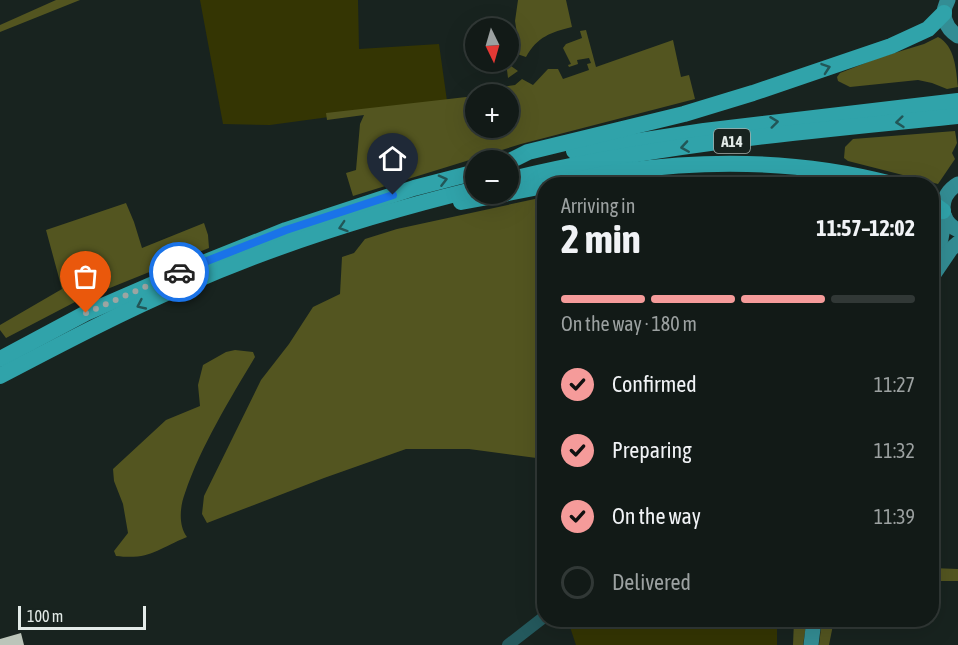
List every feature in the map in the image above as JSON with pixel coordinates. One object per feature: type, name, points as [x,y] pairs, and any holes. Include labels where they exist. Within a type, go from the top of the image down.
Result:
[{"type":"highway","name":"A14","points":[[519,157],[528,152],[684,114],[891,46],[928,29],[946,7]]},
{"type":"highway","name":"A14","points":[[519,161],[704,131],[958,101]]},
{"type":"highway","name":"A14","points":[[519,177],[566,166],[704,144],[958,116]]},
{"type":"highway","name":"A14","points":[[591,177],[624,171],[711,164],[778,165],[822,169],[859,177]]},
{"type":"highway","points":[[0,359],[86,313],[193,267],[297,226],[414,188],[465,175]]},
{"type":"highway","points":[[519,191],[537,187]]},
{"type":"highway","points":[[0,376],[98,325],[186,284],[289,244],[418,203],[465,192]]},
{"type":"highway","points":[[418,203],[465,201]]},
{"type":"main road","points":[[946,7],[945,22],[957,37]]},
{"type":"main road","points":[[939,242],[941,239],[940,211],[944,199],[954,187],[958,176]]},
{"type":"main road","points":[[940,211],[949,224],[958,230]]},
{"type":"main road","points":[[939,267],[958,243]]},
{"type":"main road","points":[[811,645],[813,627]]},
{"type":"street","points":[[508,645],[537,622]]},
{"type":"shaded area","points":[[56,0],[80,0],[0,32],[0,25]]},
{"type":"shaded area","points":[[200,0],[358,0],[359,49],[439,44],[447,101],[270,125],[223,124]]},
{"type":"shaded area","points":[[518,0],[566,0],[572,27],[545,36],[526,57],[519,55],[519,18],[515,18]]},
{"type":"shaded area","points":[[586,30],[596,67],[673,40],[681,77],[689,75],[695,99],[502,150],[465,150],[465,161],[353,196],[346,173],[356,170],[360,124],[364,115],[327,120],[326,113],[465,97],[465,138],[519,138],[519,84],[516,84],[522,79],[533,85],[548,69],[558,69],[563,79],[589,70],[587,64],[591,63],[589,58],[577,60],[578,64],[569,67],[568,65],[571,64],[563,48],[566,44],[582,38],[580,31]]},
{"type":"shaded area","points":[[938,37],[944,41],[951,52],[958,87],[947,89],[918,80],[850,87],[838,81],[837,77],[840,73]]},
{"type":"shaded area","points":[[507,72],[517,72],[508,78]]},
{"type":"shaded area","points":[[955,131],[957,143],[952,153],[955,159],[939,183],[939,177],[911,177],[848,161],[844,158],[845,147],[853,139]]},
{"type":"shaded area","points":[[537,199],[537,458],[469,449],[406,449],[207,523],[202,514],[204,496],[261,380],[289,344],[313,307],[340,294],[342,257],[354,253],[365,239],[397,229]]},
{"type":"shaded area","points":[[126,203],[142,248],[204,223],[209,248],[75,302],[6,338],[0,330],[0,325],[62,289],[46,230]]},
{"type":"shaded area","points":[[235,350],[253,352],[255,357],[199,458],[183,498],[181,521],[187,537],[146,555],[116,556],[114,551],[128,533],[113,469],[166,420],[200,406],[198,385],[203,365],[226,352]]},
{"type":"shaded area","points":[[939,568],[958,569],[958,581],[939,581]]},
{"type":"shaded area","points":[[570,627],[777,627],[777,645],[576,645]]},
{"type":"shaded area","points":[[794,627],[806,627],[803,645],[793,645]]},
{"type":"shaded area","points":[[821,627],[833,627],[829,645],[819,645]]},
{"type":"building","points":[[21,633],[24,645],[0,645],[0,639]]},
{"type":"way so far","points":[[86,313],[179,272]]},
{"type":"route","points":[[179,272],[286,230],[393,195]]}]
